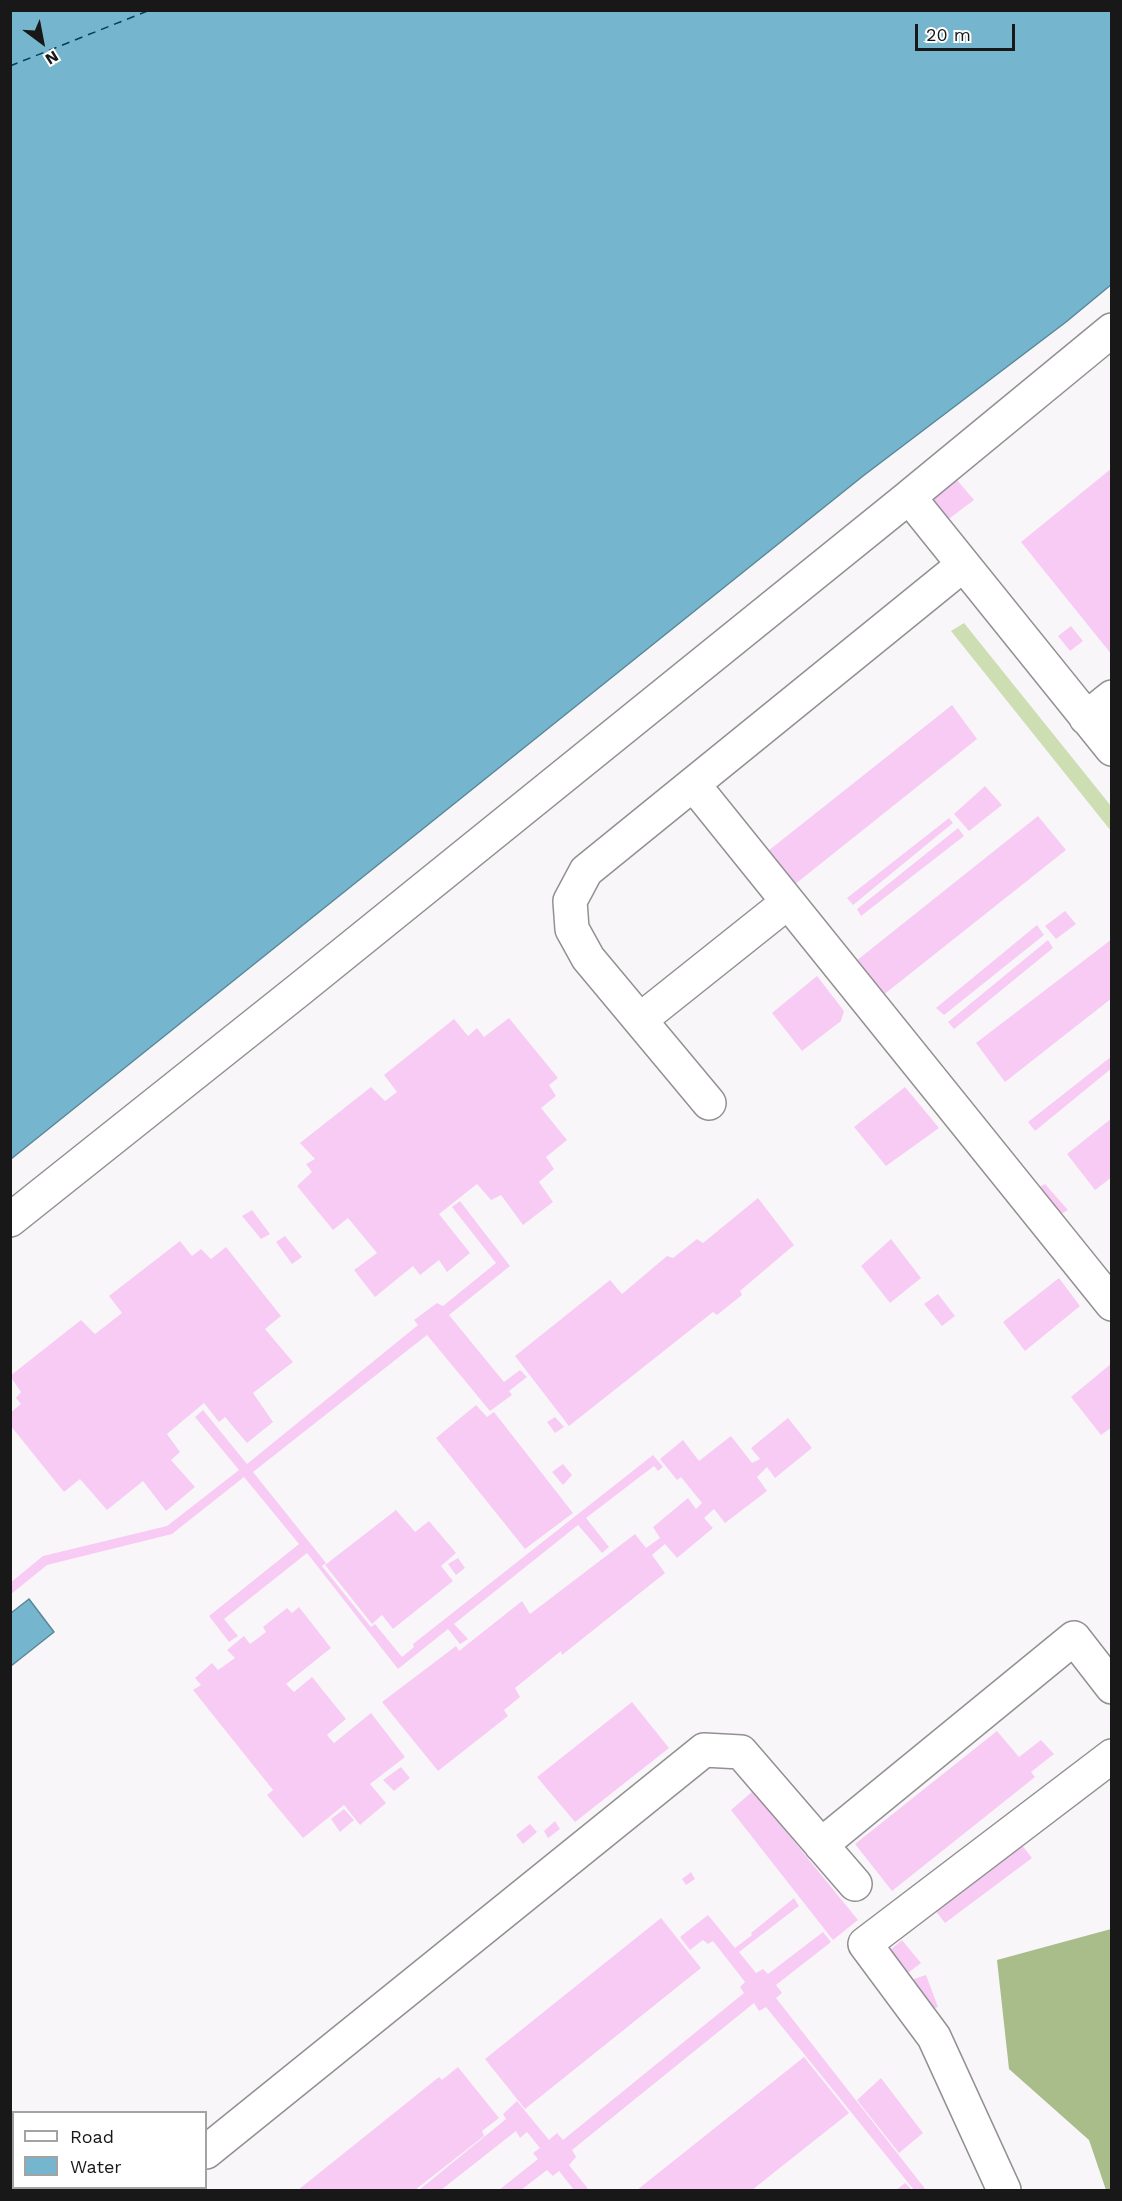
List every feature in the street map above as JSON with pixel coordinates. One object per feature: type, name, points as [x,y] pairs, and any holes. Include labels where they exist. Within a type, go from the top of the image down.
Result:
[{"type":"street","points":[[10,1220],[300,989],[1112,330]]},
{"type":"street","points":[[909,497],[1112,749]]},
{"type":"street","points":[[709,1103],[588,958],[572,929],[570,901],[586,871],[963,565]]},
{"type":"street","points":[[1086,718],[1112,697]]},
{"type":"street","points":[[693,784],[1112,1304]]},
{"type":"street","points":[[640,1020],[788,902]]},
{"type":"street","points":[[820,1845],[1074,1638],[1112,1687]]},
{"type":"street","points":[[207,2151],[704,1750],[741,1752],[855,1884]]},
{"type":"street","points":[[1004,2190],[934,2037],[865,1944],[1112,1756]]},
{"type":"green space","points":[[964,623],[1111,806],[1111,831],[951,631]]},
{"type":"green space","points":[[1111,1929],[1112,2190],[1106,2190],[1089,2140],[1009,2069],[997,1960]]},
{"type":"water","points":[[11,10],[1111,11],[1112,284],[1066,322],[863,476],[11,1159]]},
{"type":"water","points":[[29,1599],[54,1632],[11,1666],[11,1613]]},
{"type":"building","points":[[1112,468],[1112,655],[1021,542]]},
{"type":"building","points":[[952,474],[974,500],[946,521],[923,496]]},
{"type":"building","points":[[1071,626],[1083,641],[1070,651],[1058,636]]},
{"type":"building","points":[[952,705],[977,739],[794,885],[768,851]]},
{"type":"building","points":[[985,786],[1002,805],[969,831],[954,814]]},
{"type":"building","points":[[1038,816],[1066,850],[882,996],[856,961]]},
{"type":"building","points":[[949,818],[953,823],[853,905],[847,898]]},
{"type":"building","points":[[958,828],[964,836],[861,916],[857,909]]},
{"type":"building","points":[[1065,911],[1076,924],[1056,939],[1045,926]]},
{"type":"building","points":[[1037,925],[1044,935],[944,1015],[936,1008]]},
{"type":"building","points":[[1112,939],[1112,998],[1005,1082],[976,1043]]},
{"type":"building","points":[[1048,940],[1053,948],[954,1029],[948,1022]]},
{"type":"building","points":[[817,976],[844,1011],[841,1021],[802,1051],[772,1013]]},
{"type":"building","points":[[509,1018],[558,1078],[549,1085],[556,1096],[541,1108],[567,1140],[546,1157],[554,1169],[539,1182],[553,1202],[523,1225],[501,1195],[491,1200],[477,1184],[439,1214],[470,1253],[447,1272],[439,1260],[420,1275],[413,1266],[375,1297],[354,1270],[377,1253],[348,1218],[333,1230],[297,1186],[312,1172],[306,1164],[315,1159],[300,1143],[371,1087],[385,1101],[397,1092],[384,1075],[454,1019],[468,1036],[477,1028],[484,1037]]},
{"type":"building","points":[[1112,1056],[1112,1068],[1035,1131],[1028,1122]]},
{"type":"building","points":[[905,1087],[939,1128],[886,1166],[854,1127]]},
{"type":"building","points":[[1112,1118],[1112,1177],[1095,1190],[1067,1154]]},
{"type":"building","points":[[1045,1184],[1068,1210],[1061,1214],[1038,1188]]},
{"type":"building","points":[[758,1198],[794,1245],[740,1291],[742,1295],[717,1315],[713,1312],[569,1426],[515,1356],[610,1280],[622,1294],[667,1256],[673,1258],[697,1239],[703,1243]]},
{"type":"building","points":[[460,1201],[510,1266],[449,1315],[504,1382],[520,1370],[527,1377],[509,1391],[512,1395],[490,1411],[427,1335],[253,1472],[326,1563],[322,1566],[371,1627],[375,1624],[402,1657],[414,1647],[413,1644],[653,1455],[663,1467],[658,1471],[654,1466],[586,1518],[609,1547],[602,1553],[578,1525],[454,1624],[468,1639],[460,1644],[448,1629],[398,1669],[307,1553],[224,1619],[238,1636],[229,1642],[209,1616],[299,1544],[244,1477],[172,1534],[47,1565],[10,1595],[10,1583],[43,1556],[167,1526],[239,1470],[195,1417],[203,1410],[247,1464],[418,1325],[414,1320],[437,1303],[443,1306],[496,1263],[452,1207]]},
{"type":"building","points":[[252,1210],[270,1234],[261,1239],[242,1216]]},
{"type":"building","points":[[285,1236],[302,1257],[292,1264],[276,1242]]},
{"type":"building","points":[[891,1239],[921,1278],[890,1303],[861,1266]]},
{"type":"building","points":[[180,1241],[192,1256],[201,1249],[211,1259],[226,1247],[281,1316],[265,1329],[293,1362],[253,1393],[273,1422],[247,1443],[225,1417],[219,1422],[204,1403],[167,1434],[180,1452],[171,1460],[195,1487],[166,1511],[143,1481],[107,1510],[80,1479],[64,1492],[10,1425],[10,1413],[21,1404],[16,1398],[21,1392],[10,1376],[81,1320],[95,1334],[122,1313],[109,1296]]},
{"type":"building","points":[[1059,1278],[1080,1306],[1025,1351],[1003,1322]]},
{"type":"building","points":[[938,1294],[955,1316],[942,1326],[924,1304]]},
{"type":"building","points":[[1112,1363],[1112,1427],[1101,1435],[1071,1397]]},
{"type":"building","points":[[476,1405],[487,1417],[494,1412],[573,1513],[525,1549],[436,1438]]},
{"type":"building","points":[[555,1417],[564,1427],[555,1433],[547,1422]]},
{"type":"building","points":[[788,1418],[812,1448],[775,1478],[767,1467],[757,1477],[767,1491],[725,1523],[714,1509],[704,1518],[713,1528],[677,1558],[665,1544],[652,1555],[665,1573],[562,1655],[561,1651],[515,1688],[520,1697],[504,1710],[508,1716],[438,1771],[382,1702],[456,1646],[459,1651],[522,1601],[530,1614],[635,1534],[646,1548],[660,1538],[653,1527],[688,1498],[696,1509],[702,1503],[681,1477],[677,1480],[660,1459],[683,1440],[699,1461],[731,1436],[752,1463],[760,1459],[751,1448]]},
{"type":"building","points":[[563,1464],[572,1475],[563,1485],[552,1472]]},
{"type":"building","points":[[396,1510],[415,1532],[429,1521],[456,1553],[441,1566],[453,1581],[393,1629],[382,1615],[372,1624],[325,1565]]},
{"type":"building","points":[[458,1558],[465,1568],[456,1575],[448,1564]]},
{"type":"building","points":[[299,1607],[331,1648],[286,1684],[294,1692],[312,1677],[346,1719],[327,1735],[334,1743],[371,1713],[405,1757],[370,1784],[386,1803],[360,1825],[344,1805],[303,1838],[267,1795],[273,1790],[193,1690],[201,1685],[195,1678],[212,1663],[218,1670],[235,1658],[227,1650],[244,1636],[250,1644],[266,1632],[263,1627],[287,1608],[292,1613]]},
{"type":"building","points":[[632,1702],[669,1748],[575,1822],[537,1777]]},
{"type":"building","points":[[997,1731],[1019,1757],[1041,1740],[1054,1754],[1031,1772],[1035,1777],[892,1891],[855,1844]]},
{"type":"building","points":[[401,1767],[410,1778],[394,1791],[383,1780]]},
{"type":"building","points":[[753,1791],[858,1920],[833,1940],[731,1810]]},
{"type":"building","points":[[344,1809],[354,1820],[340,1832],[331,1819]]},
{"type":"building","points":[[555,1821],[560,1829],[548,1838],[544,1831]]},
{"type":"building","points":[[530,1824],[537,1832],[523,1844],[516,1835]]},
{"type":"building","points":[[1021,1844],[1032,1858],[945,1923],[934,1909]]},
{"type":"building","points":[[691,1872],[695,1879],[686,1885],[682,1879]]},
{"type":"building","points":[[794,1898],[799,1906],[739,1952],[756,1973],[763,1969],[768,1974],[823,1932],[831,1942],[776,1985],[782,1993],[776,1998],[926,2190],[914,2190],[766,2007],[759,2011],[754,2003],[572,2150],[576,2157],[569,2165],[589,2190],[574,2190],[559,2171],[553,2176],[547,2170],[521,2190],[499,2190],[538,2159],[533,2153],[540,2148],[527,2132],[520,2138],[516,2131],[441,2190],[419,2190],[506,2119],[503,2114],[517,2101],[549,2140],[557,2133],[563,2140],[744,1993],[740,1987],[745,1982],[713,1941],[708,1944],[703,1940],[690,1950],[680,1937],[708,1915],[735,1948]]},
{"type":"building","points":[[661,1918],[701,1968],[525,2109],[485,2059]]},
{"type":"building","points":[[902,1940],[921,1963],[908,1973],[889,1951]]},
{"type":"building","points":[[926,1975],[938,2007],[925,2012],[911,1980]]},
{"type":"building","points":[[804,2057],[849,2113],[752,2190],[637,2190]]},
{"type":"building","points":[[458,2067],[499,2118],[482,2131],[484,2136],[415,2190],[298,2190],[439,2077],[442,2080]]},
{"type":"building","points":[[881,2078],[923,2133],[899,2153],[857,2100]]},
{"type":"building","points":[[905,2183],[912,2190],[896,2190]]},
{"type":"ferry route","points":[[10,66],[150,10]]}]
